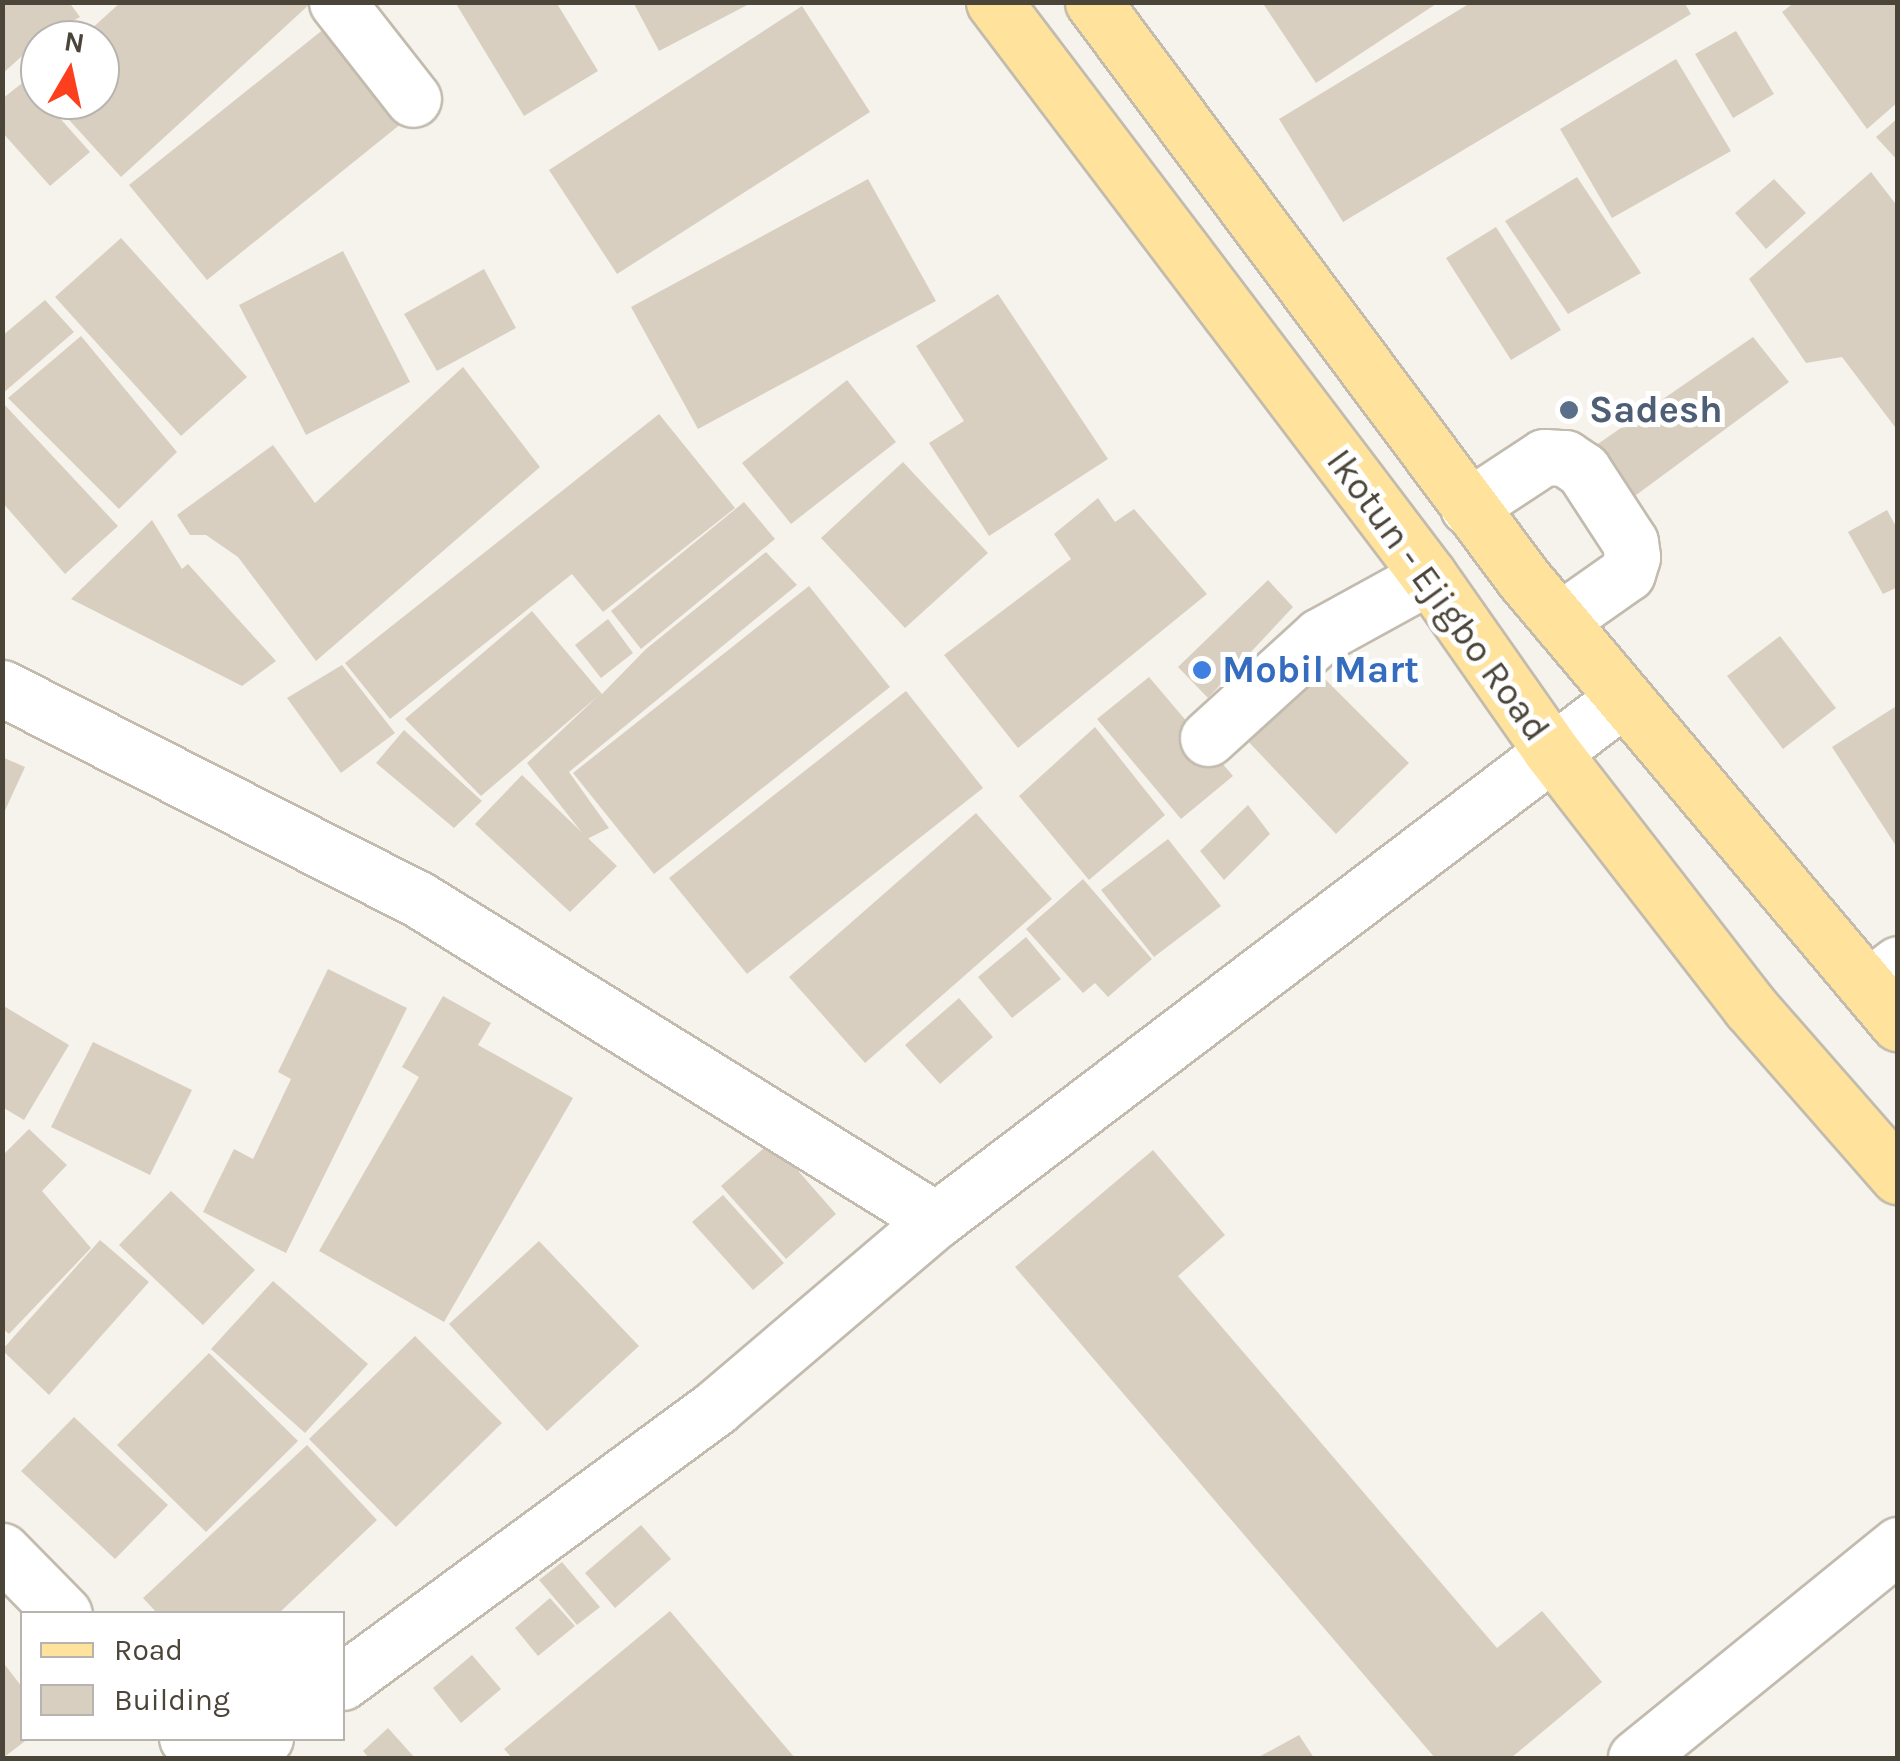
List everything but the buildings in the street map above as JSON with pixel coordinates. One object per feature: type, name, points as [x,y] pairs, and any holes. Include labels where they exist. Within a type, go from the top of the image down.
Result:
[{"type":"main road","name":"Ikotun - Ejigbo Road","points":[[994,2],[1429,576],[1550,749],[1750,1007],[1898,1176]]},
{"type":"main road","name":"Ikotun - Ejigbo Road","points":[[1094,2],[1468,506],[1621,700],[1888,991]]},
{"type":"street","points":[[336,2],[414,99]]},
{"type":"street","points":[[1468,506],[1544,458],[1565,458],[1583,470],[1630,542],[1632,557],[1626,573],[1559,622]]},
{"type":"street","points":[[1208,738],[1320,636],[1429,576]]},
{"type":"street","points":[[2,688],[418,899],[936,1220]]},
{"type":"street","points":[[345,1680],[716,1407],[936,1220],[1550,749],[1621,700]]},
{"type":"street","points":[[1636,1758],[1898,1545]]},
{"type":"street","points":[[2,1551],[61,1611]]},
{"type":"street","points":[[238,1758],[261,1741]]},
{"type":"place","name":"Sadesh","points":[[1569,410]]},
{"type":"place","name":"Mobil Mart","points":[[1202,670]]}]
